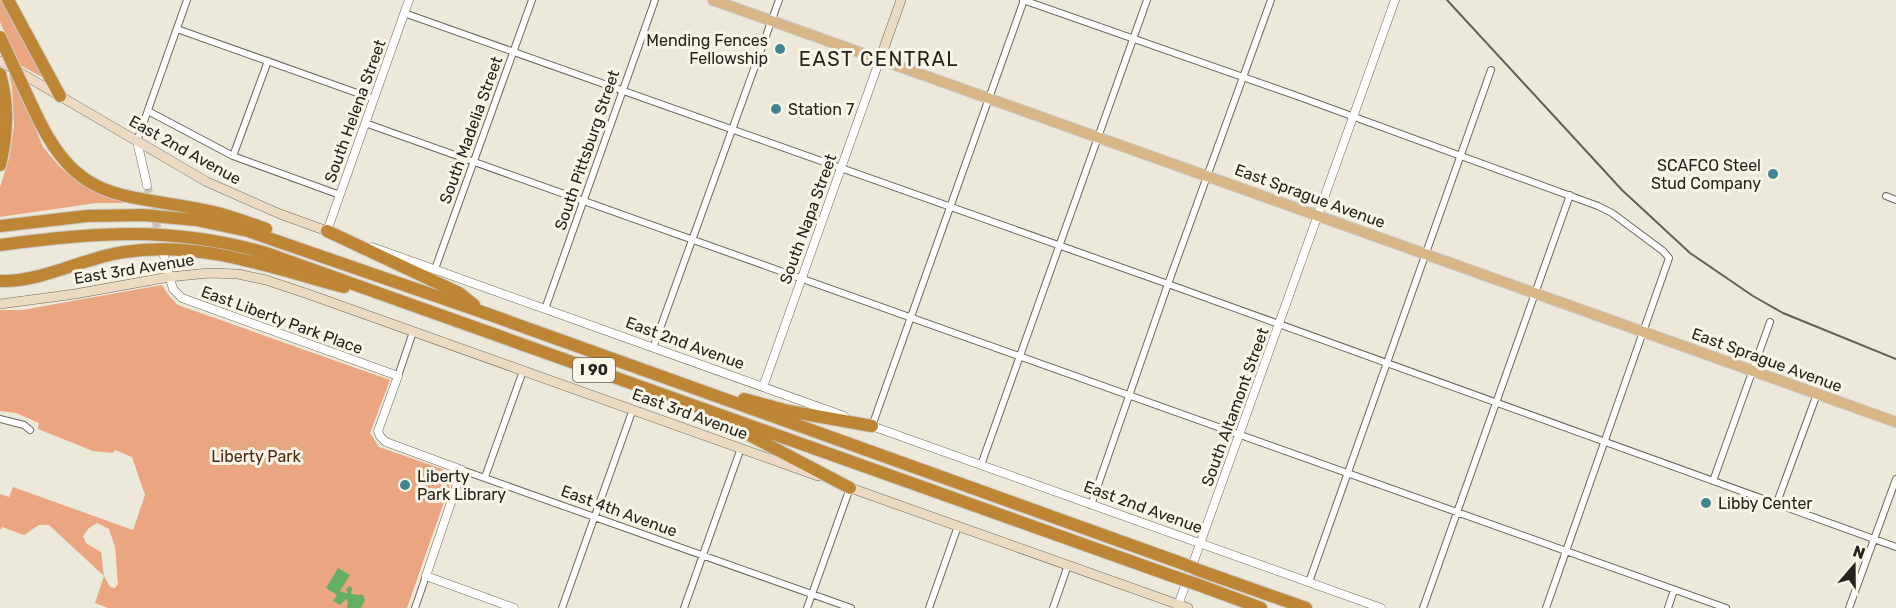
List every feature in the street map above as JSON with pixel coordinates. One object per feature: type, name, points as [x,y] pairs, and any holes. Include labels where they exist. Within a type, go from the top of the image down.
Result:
[{"type":"highway","points":[[8,0],[60,96]]},
{"type":"highway","points":[[0,36],[34,110],[57,153],[76,173],[97,187],[122,196],[210,211],[235,218],[304,242],[335,260]]},
{"type":"highway","points":[[0,74],[6,101],[4,145],[0,165]]},
{"type":"highway","name":"I 90","points":[[0,226],[87,216],[161,216],[231,227],[335,260],[485,313],[1305,608]]},
{"type":"highway","points":[[327,231],[459,293],[485,313]]},
{"type":"highway","name":"I 90","points":[[0,245],[95,234],[150,233],[191,236],[266,253],[1261,608]]},
{"type":"highway","points":[[0,281],[31,278],[108,255],[165,249],[238,258],[405,303]]},
{"type":"highway","points":[[710,394],[739,397],[788,411],[872,426]]},
{"type":"highway","points":[[695,407],[850,488]]},
{"type":"main road","name":"East Sprague Avenue","points":[[713,0],[1896,422]]},
{"type":"main road","points":[[880,60],[901,0]]},
{"type":"main road","name":"East 2nd Avenue","points":[[0,61],[184,170],[228,193],[327,231]]},
{"type":"main road","name":"East 3rd Avenue","points":[[0,304],[75,294],[169,277],[209,273],[238,274],[298,291],[633,409],[1181,607]]},
{"type":"street","points":[[147,185],[137,141],[187,0]]},
{"type":"street","name":"South Madelia Street","points":[[435,269],[532,0]]},
{"type":"street","name":"South Pittsburg Street","points":[[545,309],[655,0]]},
{"type":"street","points":[[653,348],[779,0]]},
{"type":"street","points":[[872,426],[1024,0],[1598,206],[1612,213],[1670,258],[1546,608]]},
{"type":"street","points":[[981,465],[1147,0]]},
{"type":"street","points":[[1091,505],[1271,0]]},
{"type":"street","name":"South Altamont Street","points":[[1181,607],[1200,543],[1395,0]]},
{"type":"street","name":"South Helena Street","points":[[327,231],[404,13],[406,1]]},
{"type":"street","points":[[404,13],[1168,284],[1896,547]]},
{"type":"street","points":[[177,29],[374,99]]},
{"type":"street","name":"South Napa Street","points":[[763,387],[880,60]]},
{"type":"street","points":[[233,156],[268,61]]},
{"type":"street","points":[[1309,582],[1491,70]]},
{"type":"street","points":[[148,111],[233,156],[340,195]]},
{"type":"street","points":[[365,123],[1726,608]]},
{"type":"street","points":[[1423,608],[1570,195]]},
{"type":"street","points":[[1886,196],[1896,200]]},
{"type":"street","name":"East 2nd Avenue","points":[[327,231],[1381,608]]},
{"type":"street","points":[[164,256],[169,277]]},
{"type":"street","name":"East Liberty Park Place","points":[[169,277],[173,290],[182,298],[398,376]]},
{"type":"street","points":[[1713,481],[1770,322]]},
{"type":"street","points":[[398,376],[413,332]]},
{"type":"street","points":[[485,477],[523,371]]},
{"type":"street","name":"East 4th Avenue","points":[[398,376],[378,431],[386,442],[851,608]]},
{"type":"street","points":[[1776,505],[1817,394]]},
{"type":"street","points":[[562,608],[633,409]]},
{"type":"street","points":[[0,419],[24,425],[30,430]]},
{"type":"street","points":[[684,608],[741,448]]},
{"type":"street","points":[[415,608],[462,470]]},
{"type":"street","points":[[1849,608],[1896,479]]},
{"type":"street","points":[[807,608],[850,488]]},
{"type":"street","points":[[929,608],[958,526]]},
{"type":"street","points":[[1053,608],[1068,566]]},
{"type":"street","points":[[426,576],[514,608]]},
{"type":"street","points":[[1668,608],[1674,590]]},
{"type":"green space","points":[[0,0],[44,78],[18,64],[0,22]]},
{"type":"green space","points":[[9,74],[14,76],[43,147],[59,166],[79,183],[102,195],[130,201],[127,203],[96,203],[0,217],[0,187],[9,159],[14,126]]},
{"type":"green space","name":"Liberty Park","points":[[162,285],[178,305],[390,380],[370,433],[379,447],[454,473],[407,608],[108,608],[95,603],[104,576],[49,525],[39,525],[24,535],[2,527],[0,530],[0,494],[9,497],[13,487],[133,530],[145,495],[132,457],[115,450],[113,453],[93,451],[38,429],[39,423],[16,413],[0,411],[0,310],[22,310]],"holes":[[[97,523],[109,529],[115,547],[118,584],[115,588],[110,587],[104,576],[101,552],[86,543],[83,536]]]},
{"type":"shaded area","points":[[338,568],[350,575],[340,591],[348,594],[346,589],[350,586],[351,594],[363,595],[365,600],[361,608],[347,608],[346,599],[340,605],[333,601],[337,595],[326,588]]},
{"type":"tunnel","points":[[147,185],[163,252]]},
{"type":"railway","points":[[1447,0],[1622,190],[1690,253],[1753,296],[1783,313],[1896,359]]},
{"type":"place","name":"Mending Fences Fellowship","points":[[780,49]]},
{"type":"place","name":"Station 7","points":[[776,109]]},
{"type":"place","name":"SCAFCO Steel Stud Company","points":[[1773,174]]},
{"type":"place","name":"Liberty Park Library","points":[[405,485]]},
{"type":"place","name":"Libby Center","points":[[1706,503]]},
{"type":"district","name":"EAST CENTRAL","points":[[879,59]]}]
